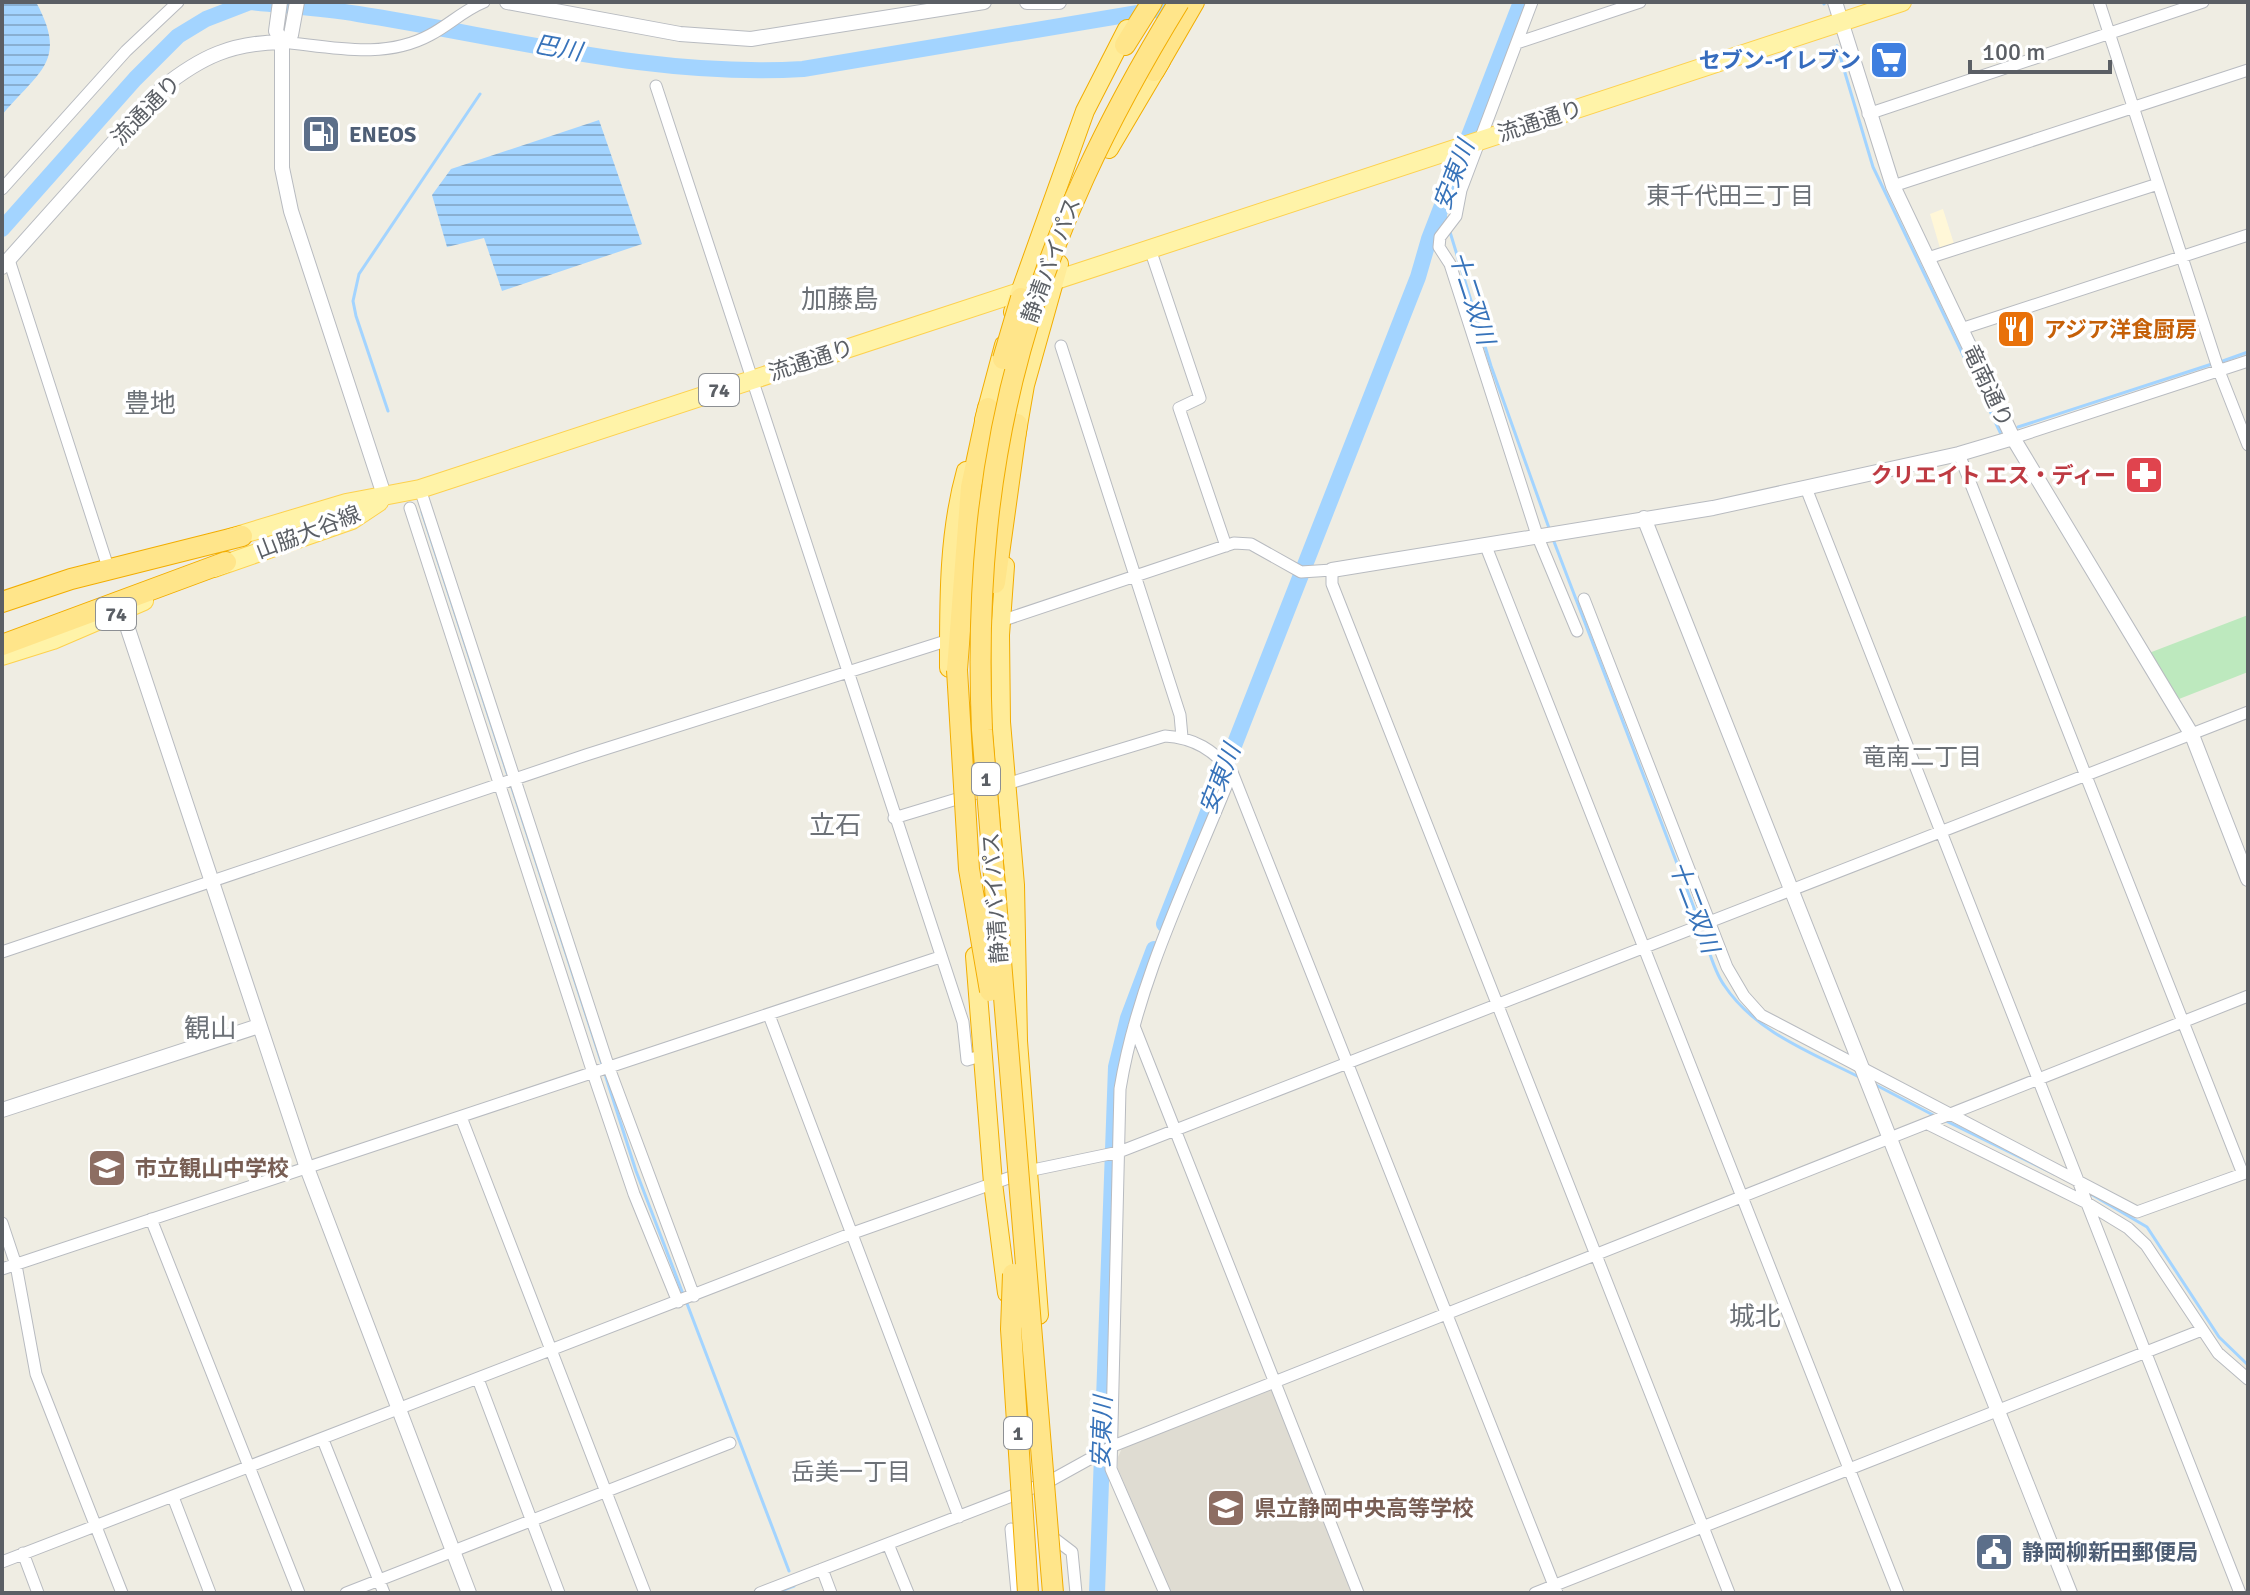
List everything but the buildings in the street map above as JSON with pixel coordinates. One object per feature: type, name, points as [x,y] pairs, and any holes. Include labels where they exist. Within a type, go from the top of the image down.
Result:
[{"type":"highway","name":"1","points":[[990,991],[969,869],[957,670],[971,487],[1019,292],[1085,111],[1142,2]]},
{"type":"highway","name":"1","points":[[1121,46],[1152,2]]},
{"type":"highway","name":"静清バイパス","points":[[1038,1586],[966,670],[972,534],[983,449],[1012,324],[1054,207],[1099,113],[1165,2]]},
{"type":"highway","name":"静清バイパス","points":[[1054,1593],[980,669],[982,573],[993,466],[1026,326],[1059,230],[1102,135],[1179,2]]},
{"type":"highway","points":[[1154,71],[1194,2]]},
{"type":"highway","name":"1","points":[[1011,1086],[1014,1041],[991,670],[995,583],[1017,424],[1053,281],[1083,200],[1154,71],[1201,2]]},
{"type":"highway","name":"1","points":[[988,408],[973,447],[956,517],[949,640],[957,801],[984,1055],[993,1183],[1022,1404],[1038,1586]]},
{"type":"highway","name":"1","points":[[1017,424],[1001,621],[1006,784],[1015,885],[1018,1041],[1054,1593]]},
{"type":"highway","name":"74","points":[[2,602],[129,564],[242,536]]},
{"type":"highway","name":"74","points":[[2,645],[226,562]]},
{"type":"highway","name":"1","points":[[1013,1274],[1011,1329],[1020,1590]]},
{"type":"highway","name":"1","points":[[1033,1348],[1054,1476],[1065,1593]]},
{"type":"main road","name":"流通通り","points":[[385,498],[1902,2]]},
{"type":"main road","name":"山脇大谷線","points":[[242,536],[346,503],[385,498]]},
{"type":"main road","name":"山脇大谷線","points":[[226,562],[352,520],[385,498]]},
{"type":"main road","name":"74","points":[[2,592],[106,561],[242,536]]},
{"type":"main road","name":"74","points":[[2,656],[122,611],[226,562]]},
{"type":"street","points":[[2,189],[126,51],[178,2]]},
{"type":"street","points":[[280,2],[276,31],[282,42],[282,168],[291,211],[385,498]]},
{"type":"street","points":[[282,42],[291,35],[297,2]]},
{"type":"street","points":[[282,42],[366,51],[399,48],[484,2]]},
{"type":"street","points":[[507,2],[680,34],[751,39],[984,2]]},
{"type":"street","points":[[1027,2],[1059,2]]},
{"type":"street","points":[[1532,2],[1476,142],[1456,216],[1440,237],[1439,247],[1450,264],[1545,534],[1565,606],[1577,631]]},
{"type":"street","points":[[1517,43],[1640,2]]},
{"type":"street","name":"竜南通り","points":[[1835,2],[1893,186],[2013,438],[2192,735],[2248,879]]},
{"type":"street","points":[[2099,2],[2219,371],[2248,445]]},
{"type":"street","points":[[1868,114],[2203,2]]},
{"type":"street","name":"流通通り","points":[[5,263],[184,70],[245,43],[282,42]]},
{"type":"street","points":[[1893,186],[2248,70]]},
{"type":"street","points":[[656,86],[963,1022],[967,1060],[984,1055]]},
{"type":"street","points":[[1928,258],[2158,184]]},
{"type":"street","points":[[1961,329],[2248,235]]},
{"type":"street","points":[[1150,249],[1200,398],[1179,408],[1226,546]]},
{"type":"street","points":[[5,263],[106,561]]},
{"type":"street","points":[[1061,346],[1180,715],[1182,737]]},
{"type":"street","points":[[1001,621],[1226,546],[1251,544],[1287,567],[1308,574],[1806,488],[1959,454],[2248,361]]},
{"type":"street","points":[[1584,599],[1732,978],[1761,1015],[2137,1212],[2245,1173],[1959,454]]},
{"type":"street","points":[[1806,488],[2035,1078],[2240,1593]]},
{"type":"street","points":[[420,489],[609,1068],[694,1296]]},
{"type":"street","points":[[410,508],[593,1073],[634,1194],[678,1302]]},
{"type":"street","points":[[1644,518],[2070,1593]]},
{"type":"street","points":[[1485,544],[1898,1593]]},
{"type":"street","points":[[1332,570],[1332,584],[1729,1593]]},
{"type":"street","points":[[1565,606],[1592,616]]},
{"type":"street","points":[[122,611],[307,1168],[469,1593]]},
{"type":"street","points":[[2,952],[513,780],[949,640]]},
{"type":"street","points":[[2,1562],[400,1411],[551,1349],[853,1233],[1028,1171],[1119,1152],[1938,830],[2087,776],[2248,712]]},
{"type":"street","points":[[894,818],[1143,741],[1182,737],[1197,741],[1218,755],[1232,772],[1556,1589]]},
{"type":"street","points":[[1165,1593],[1115,1485],[1111,1469],[1120,1089],[1134,1025],[1232,772]]},
{"type":"street","points":[[2,1269],[940,957]]},
{"type":"street","points":[[760,1593],[1029,1490],[1113,1446],[2248,996]]},
{"type":"street","points":[[769,1015],[959,1517]]},
{"type":"street","points":[[1134,1025],[1358,1593]]},
{"type":"street","points":[[2,1110],[259,1026]]},
{"type":"street","points":[[461,1117],[645,1593]]},
{"type":"street","points":[[1928,1124],[2087,1203],[2128,1228],[2146,1245],[2218,1353],[2248,1379]]},
{"type":"street","points":[[151,1219],[299,1593]]},
{"type":"street","points":[[2,1223],[16,1265],[36,1374],[122,1593]]},
{"type":"street","points":[[1535,1593],[1556,1589],[1703,1526],[2202,1330]]},
{"type":"street","points":[[478,1379],[559,1593]]},
{"type":"street","points":[[323,1440],[381,1587]]},
{"type":"street","points":[[346,1593],[381,1587],[453,1552],[730,1443]]},
{"type":"street","points":[[173,1497],[210,1593]]},
{"type":"street","points":[[1011,1529],[1020,1590],[1038,1586]]},
{"type":"street","points":[[1051,1536],[1072,1552],[1076,1593]]},
{"type":"street","points":[[888,1544],[908,1593]]},
{"type":"street","points":[[23,1553],[38,1593]]},
{"type":"street","points":[[822,1569],[831,1593]]},
{"type":"shaded area","points":[[1943,209],[1954,244],[1940,248],[1930,214]]},
{"type":"shaded area","name":"県立静岡中央高等学校","points":[[1272,1388],[1352,1593],[1171,1593],[1118,1469],[1118,1457],[1123,1446]]},
{"type":"green space","points":[[2248,615],[2248,672],[2179,699],[2149,653]]},
{"type":"water","points":[[2,2],[36,2],[50,38],[45,64],[2,115]]},
{"type":"water","points":[[599,120],[642,244],[502,291],[484,238],[447,247],[432,195],[451,169]]},
{"type":"waterway","name":"巴川","points":[[250,2],[345,12],[635,62],[747,70],[803,69],[1185,5]]},
{"type":"waterway","name":"巴川","points":[[2,229],[135,79],[178,36],[206,19],[250,2]]},
{"type":"waterway","name":"安東川","points":[[1164,924],[1418,277],[1429,239],[1521,2]]},
{"type":"waterway","points":[[1837,46],[1873,167],[2001,434]]},
{"type":"waterway","points":[[388,411],[356,316],[353,301],[359,274],[480,94]]},
{"type":"waterway","name":"十二双川","points":[[1442,205],[1447,221]]},
{"type":"waterway","name":"十二双川","points":[[1450,232],[1491,366],[1549,528]]},
{"type":"waterway","points":[[2220,362],[2248,352]]},
{"type":"waterway","points":[[2018,427],[2212,364]]},
{"type":"waterway","points":[[422,512],[602,1064]]},
{"type":"waterway","name":"十二双川","points":[[1553,539],[1699,921]]},
{"type":"waterway","name":"十二双川","points":[[1701,928],[1720,979],[1752,1016],[1786,1040],[1861,1078]]},
{"type":"waterway","name":"安東川","points":[[1097,1593],[1116,1067],[1128,1018],[1154,949]]},
{"type":"waterway","points":[[604,1071],[636,1171],[683,1294]]},
{"type":"waterway","name":"十二双川","points":[[1874,1084],[1935,1116]]},
{"type":"waterway","name":"十二双川","points":[[1946,1121],[2054,1174]]},
{"type":"waterway","name":"十二双川","points":[[2089,1193],[2147,1227],[2219,1337],[2248,1365]]},
{"type":"waterway","points":[[686,1301],[789,1571]]},
{"type":"waterway","points":[[775,1593],[794,1586]]},
{"type":"place","name":"セブン-イレブン","points":[[1889,60]]},
{"type":"place","name":"ENEOS","points":[[321,134]]},
{"type":"place","name":"アジア洋食厨房","points":[[2016,329]]},
{"type":"place","name":"クリエイト エス・ディー","points":[[2144,475]]},
{"type":"place","name":"市立観山中学校","points":[[107,1168]]},
{"type":"place","name":"県立静岡中央高等学校","points":[[1226,1508]]},
{"type":"place","name":"静岡柳新田郵便局","points":[[1994,1552]]},
{"type":"district","name":"東千代田三丁目","points":[[1730,196]]},
{"type":"district","name":"加藤島","points":[[840,300]]},
{"type":"district","name":"豊地","points":[[150,404]]},
{"type":"district","name":"竜南二丁目","points":[[1922,757]]},
{"type":"district","name":"立石","points":[[835,826]]},
{"type":"district","name":"観山","points":[[210,1029]]},
{"type":"district","name":"城北","points":[[1755,1317]]},
{"type":"district","name":"岳美一丁目","points":[[851,1472]]}]
